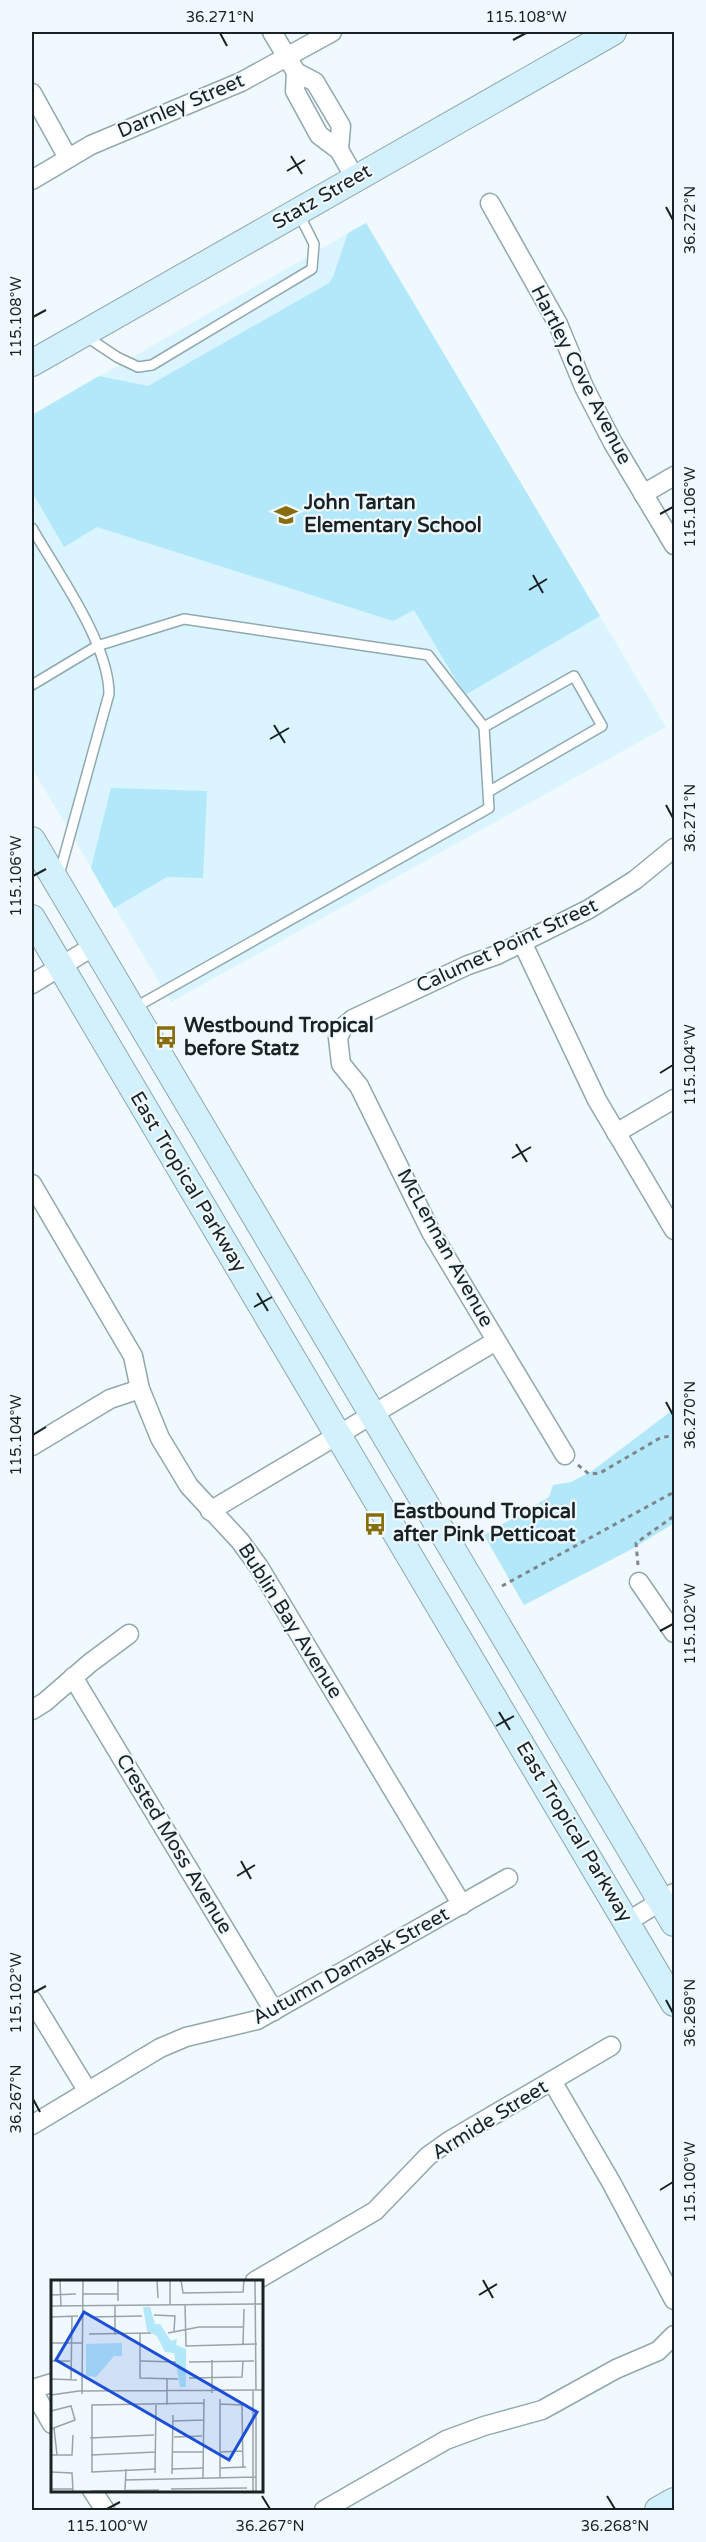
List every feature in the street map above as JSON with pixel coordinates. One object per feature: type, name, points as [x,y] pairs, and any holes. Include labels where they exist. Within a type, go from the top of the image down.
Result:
[{"type":"main road","name":"Statz Street","points":[[32,363],[613,32]]},
{"type":"main road","name":"East Tropical Parkway","points":[[32,840],[132,1009],[627,1922],[675,2003]]},
{"type":"main road","name":"East Tropical Parkway","points":[[32,918],[60,967],[356,1425],[668,1897],[675,1923]]},
{"type":"main road","points":[[658,2511],[675,2501]]},
{"type":"street","points":[[272,32],[296,72],[315,82],[341,126],[339,150],[355,178]]},
{"type":"street","name":"Darnley Street","points":[[32,180],[115,134],[184,108],[241,82],[332,32]]},
{"type":"street","points":[[32,93],[68,158]]},
{"type":"street","name":"Hartley Cove Avenue","points":[[490,203],[549,308],[584,387],[675,545]]},
{"type":"street","points":[[644,494],[675,476]]},
{"type":"street","name":"Calumet Point Street","points":[[338,1038],[343,1028],[353,1019],[589,909],[635,880],[675,848]]},
{"type":"street","points":[[522,942],[576,1058],[616,1133],[675,1230]]},
{"type":"street","points":[[32,984],[94,946]]},
{"type":"street","name":"McLennan Avenue","points":[[338,1038],[340,1064],[359,1086],[431,1232],[565,1455]]},
{"type":"street","points":[[616,1133],[675,1099]]},
{"type":"street","name":"Bublin Bay Avenue","points":[[32,1184],[123,1335],[133,1356],[140,1389],[159,1438],[189,1486],[240,1541],[259,1567],[462,1905]]},
{"type":"street","points":[[210,1511],[496,1341]]},
{"type":"street","points":[[32,1446],[110,1399],[140,1389]]},
{"type":"street","points":[[639,1582],[675,1633]]},
{"type":"street","points":[[32,1710],[129,1634]]},
{"type":"street","name":"Crested Moss Avenue","points":[[73,1677],[274,2011]]},
{"type":"street","name":"Autumn Damask Street","points":[[32,2125],[87,2090],[169,2044],[186,2037],[243,2025],[274,2011],[508,1878]]},
{"type":"street","points":[[627,1922],[668,1897]]},
{"type":"street","points":[[32,2000],[87,2090]]},
{"type":"street","name":"Armide Street","points":[[257,2280],[375,2211],[428,2156],[449,2141],[611,2046]]},
{"type":"street","points":[[552,2081],[675,2300]]},
{"type":"street","points":[[324,2511],[446,2440],[483,2426],[542,2410],[616,2369],[658,2351],[675,2335]]},
{"type":"street","points":[[51,2383],[32,2389],[51,2422]]},
{"type":"street","points":[[93,2491],[105,2511]]},
{"type":"lane","points":[[82,334],[117,357],[138,367],[152,365],[312,269],[314,244],[298,211]]},
{"type":"lane","points":[[32,528],[84,617],[109,677],[109,694],[57,883]]},
{"type":"lane","points":[[32,685],[97,646],[184,619],[428,655],[484,728],[489,808],[132,1009]]},
{"type":"lane","points":[[484,728],[574,676],[602,726],[488,792]]},
{"type":"path","points":[[565,1455],[589,1474],[600,1473],[660,1438],[675,1435]]},
{"type":"path","points":[[502,1586],[675,1491]]},
{"type":"path","points":[[639,1582],[636,1543],[675,1516]]},
{"type":"shaded area","name":"John Tartan Elementary School","points":[[366,223],[666,727],[171,1002],[32,768],[32,415]]},
{"type":"shaded area","points":[[366,223],[600,616],[465,695],[414,610],[393,621],[97,527],[64,547],[32,492],[32,415],[99,376],[148,386],[329,283],[348,233]]},
{"type":"shaded area","points":[[111,788],[207,791],[203,878],[167,877],[114,908],[91,868]]},
{"type":"shaded area","points":[[674,1409],[674,1523],[632,1549],[524,1605],[484,1535],[549,1497],[553,1485],[571,1482],[592,1471]]},
{"type":"place","name":"John Tartan Elementary School","points":[[286,515]]},
{"type":"place","name":"Westbound Tropical before Statz","points":[[166,1037]]},
{"type":"place","name":"Eastbound Tropical after Pink Petticoat","points":[[375,1524]]}]
